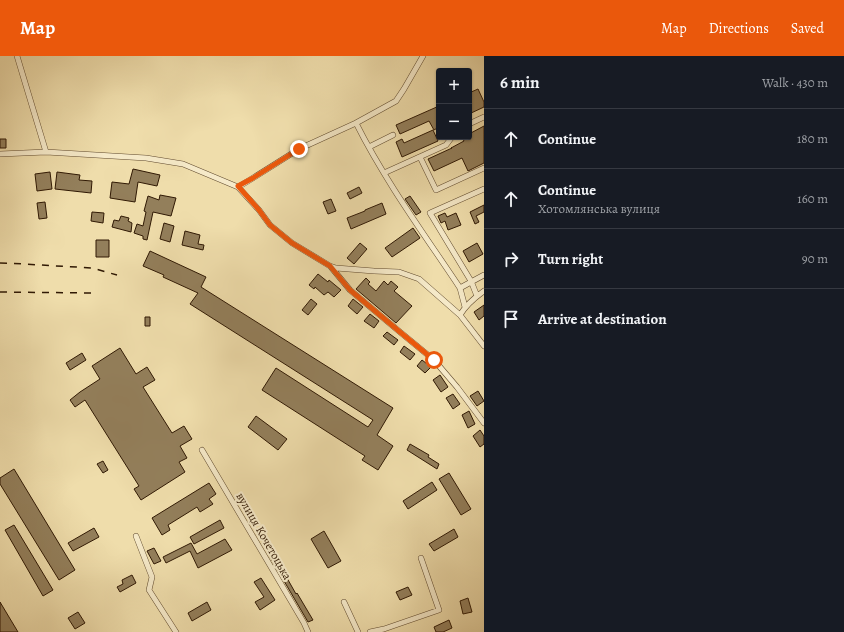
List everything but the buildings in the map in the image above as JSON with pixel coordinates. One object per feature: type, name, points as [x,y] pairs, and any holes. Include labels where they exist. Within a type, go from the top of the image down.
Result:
[{"type":"street","points":[[17,56],[46,152]]},
{"type":"street","points":[[238,186],[299,149],[356,123],[396,101],[423,56]]},
{"type":"street","points":[[472,123],[484,117]]},
{"type":"street","points":[[356,123],[384,173],[460,288],[465,307]]},
{"type":"street","points":[[369,147],[393,135]]},
{"type":"street","points":[[384,173],[446,146],[450,140]]},
{"type":"street","points":[[0,154],[46,152],[146,158],[183,164],[238,186],[270,225],[292,243],[330,266],[374,272],[400,272],[419,279],[460,315],[484,346]]},
{"type":"street","points":[[420,157],[436,190],[484,168]]},
{"type":"street","points":[[477,296],[471,281],[430,213],[484,189]]},
{"type":"street","points":[[330,266],[350,290],[434,360],[457,387],[484,423]]},
{"type":"street","points":[[460,288],[484,275]]},
{"type":"street","points":[[460,315],[465,307],[484,292]]},
{"type":"street","name":"вулиця Кочетоцька","points":[[202,450],[308,632]]},
{"type":"street","points":[[136,536],[152,577],[149,590],[176,632]]},
{"type":"street","points":[[370,632],[385,631],[439,610],[420,558]]},
{"type":"street","points":[[344,602],[358,632]]},
{"type":"railway","points":[[0,263],[92,268],[117,275]]},
{"type":"railway","points":[[0,292],[93,293]]},
{"type":"route","points":[[299,149],[238,186],[270,225],[292,243],[330,266],[350,290],[434,360]]}]
